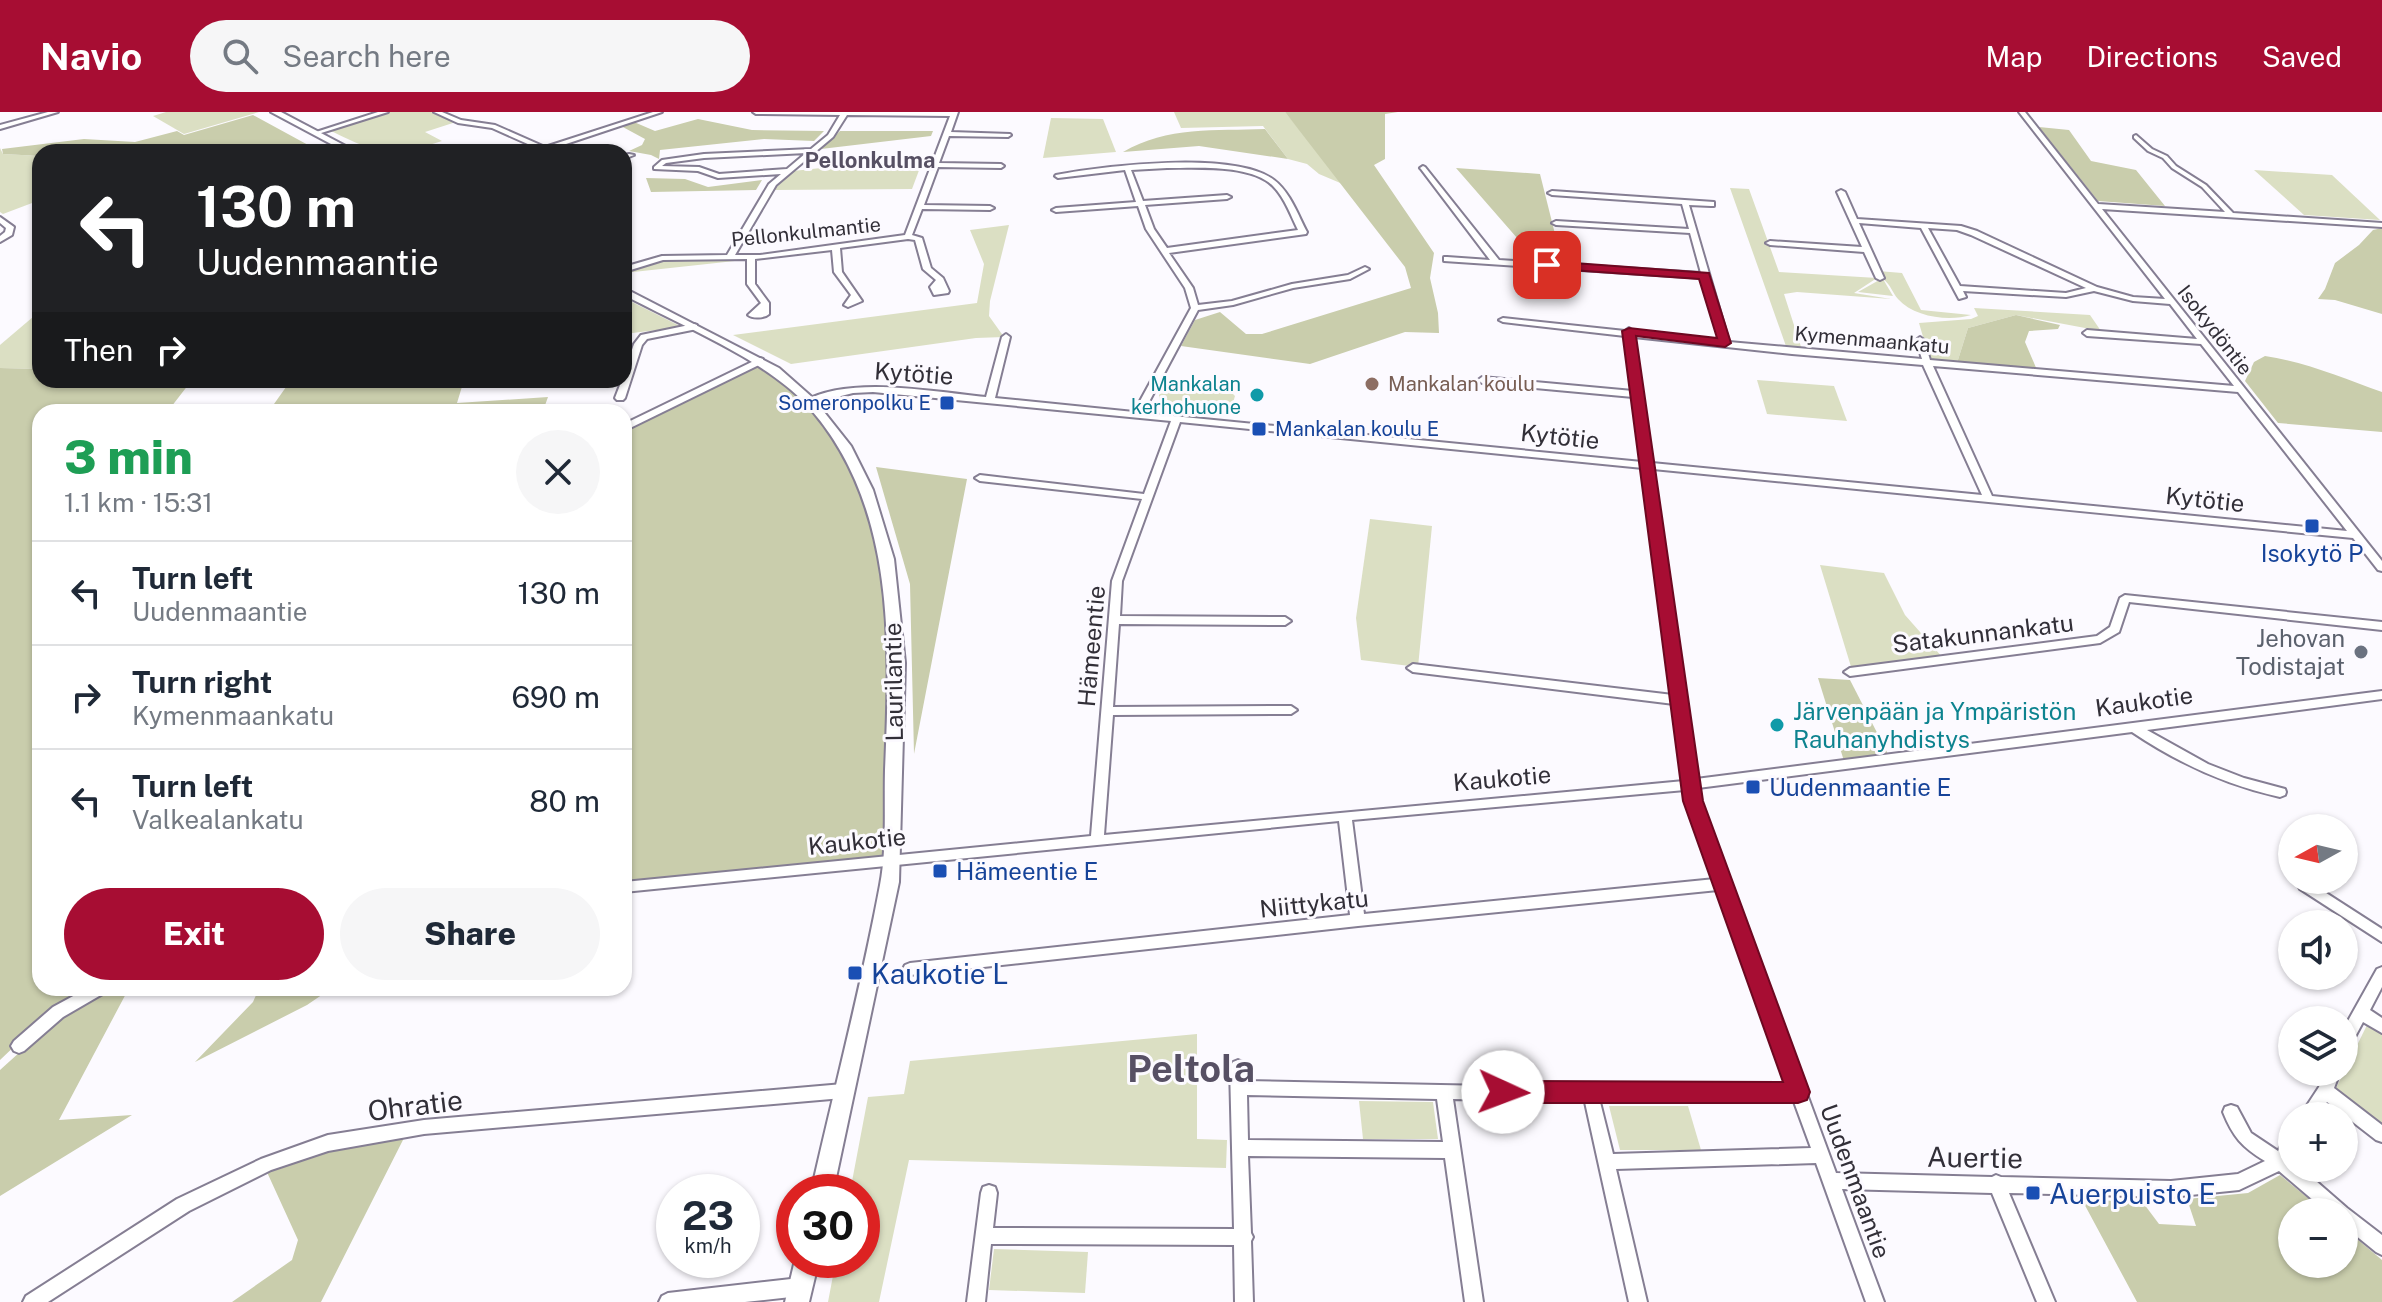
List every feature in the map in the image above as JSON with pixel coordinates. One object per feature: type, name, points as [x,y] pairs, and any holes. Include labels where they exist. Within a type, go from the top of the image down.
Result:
[{"type":"street","points":[[0,127],[55,112]]},
{"type":"street","points":[[275,112],[337,144]]},
{"type":"street","points":[[316,133],[369,114],[385,112]]},
{"type":"street","points":[[437,112],[460,122],[493,126],[534,144]]},
{"type":"street","points":[[560,144],[659,112]]},
{"type":"street","points":[[756,112],[954,113]]},
{"type":"street","name":"Isokydöntie","points":[[2022,112],[2382,568]]},
{"type":"street","name":"Pellonkulmantie","points":[[632,267],[662,258],[751,257],[908,237],[954,113]]},
{"type":"street","points":[[730,257],[773,184],[831,136],[844,114]]},
{"type":"street","points":[[946,134],[1008,135]]},
{"type":"street","points":[[2136,137],[2204,186],[2231,215]]},
{"type":"street","points":[[789,171],[718,176],[699,169],[656,168],[664,161],[704,156],[813,151]]},
{"type":"street","points":[[934,165],[1001,166]]},
{"type":"street","points":[[1058,176],[1191,165],[1222,166],[1253,172],[1272,181],[1303,232],[1164,251]]},
{"type":"street","points":[[1423,168],[1496,262]]},
{"type":"street","points":[[1128,170],[1150,229],[1189,288],[1195,308],[1138,413]]},
{"type":"street","points":[[1841,192],[1880,278]]},
{"type":"street","points":[[1552,193],[1711,204]]},
{"type":"street","points":[[1056,210],[1227,197]]},
{"type":"street","points":[[1685,203],[1725,343]]},
{"type":"street","points":[[2095,206],[2382,225]]},
{"type":"street","points":[[919,207],[990,208]]},
{"type":"street","points":[[0,219],[10,227],[9,233],[0,240]]},
{"type":"street","points":[[1855,221],[1923,225],[1974,233],[2094,289],[2133,299],[2171,302]]},
{"type":"street","points":[[1556,223],[1692,231]]},
{"type":"street","points":[[1923,225],[1962,297]]},
{"type":"street","points":[[908,237],[918,238],[921,242],[921,255],[927,269],[940,280]]},
{"type":"street","points":[[1770,243],[1868,250]]},
{"type":"street","points":[[836,247],[838,272],[855,295]]},
{"type":"street","points":[[751,257],[751,284],[765,303]]},
{"type":"street","points":[[1447,259],[1704,276]]},
{"type":"street","points":[[1195,308],[1233,303],[1292,286],[1350,277],[1365,269]]},
{"type":"street","points":[[1956,288],[2066,295],[2094,289]]},
{"type":"street","name":"Laurilantie","points":[[632,295],[760,361],[787,379],[809,401],[845,446],[866,490],[887,559],[897,663],[892,862],[826,1174]]},
{"type":"street","name":"Kymenmaankatu","points":[[1503,320],[1927,363],[2239,389]]},
{"type":"street","points":[[632,362],[644,337],[694,327]]},
{"type":"street","name":"Uudenmaantie","points":[[1629,331],[1635,394],[1693,801],[1875,1302]]},
{"type":"street","points":[[2087,333],[2202,342]]},
{"type":"street","points":[[990,399],[1006,337]]},
{"type":"street","points":[[1920,340],[1927,363],[1988,498]]},
{"type":"street","points":[[632,424],[760,361]]},
{"type":"street","points":[[1482,380],[1635,394]]},
{"type":"street","points":[[620,398],[623,388]]},
{"type":"street","name":"Kytötie","points":[[809,401],[863,389],[990,399],[2355,535]]},
{"type":"street","name":"Hämeentie","points":[[1097,841],[1117,581],[1177,418]]},
{"type":"street","points":[[980,478],[1147,497]]},
{"type":"street","name":"Satakunnankatu","points":[[1850,672],[2100,639],[2119,623],[2125,598],[2382,626]]},
{"type":"street","points":[[1114,620],[1285,621]]},
{"type":"street","points":[[1413,668],[1677,700]]},
{"type":"street","name":"Kaukotie","points":[[632,886],[1690,784],[2382,695]]},
{"type":"street","points":[[1108,711],[1291,710]]},
{"type":"street","points":[[2134,727],[2163,748],[2214,773],[2280,792]]},
{"type":"street","points":[[1345,816],[1358,920]]},
{"type":"street","name":"Niittykatu","points":[[910,969],[1723,884]]},
{"type":"street","points":[[2319,894],[2382,936]]},
{"type":"street","points":[[2358,1017],[2382,973]]},
{"type":"street","points":[[19,1046],[58,1012],[87,996]]},
{"type":"street","points":[[2361,1012],[2382,1026]]},
{"type":"street","points":[[1238,1067],[1244,1302]]},
{"type":"street","points":[[2318,1102],[2327,1086]]},
{"type":"street","points":[[1239,1088],[1591,1095],[1798,1092]]},
{"type":"street","name":"Ohratie","points":[[32,1302],[183,1205],[267,1164],[328,1143],[424,1127],[843,1091]]},
{"type":"street","points":[[1444,1091],[1474,1302]]},
{"type":"street","points":[[2325,1091],[2382,1135]]},
{"type":"street","points":[[1591,1095],[1638,1302]]},
{"type":"street","points":[[2231,1112],[2236,1126],[2256,1150],[2278,1161]]},
{"type":"street","points":[[1241,1148],[1451,1150]]},
{"type":"street","points":[[1606,1162],[1822,1155]]},
{"type":"street","name":"Auertie","points":[[1832,1181],[2171,1189],[2239,1182],[2278,1163]]},
{"type":"street","points":[[2304,1182],[2323,1198]]},
{"type":"street","points":[[1996,1183],[2046,1302]]},
{"type":"street","points":[[976,1302],[989,1193]]},
{"type":"street","points":[[2358,1227],[2382,1246]]},
{"type":"street","points":[[983,1236],[1244,1237]]},
{"type":"street","points":[[668,1302],[799,1294]]},
{"type":"green space","points":[[166,112],[259,112],[184,134],[153,116]]},
{"type":"green space","points":[[388,112],[434,112],[456,122],[425,132],[442,141],[431,144],[360,144],[329,130]]},
{"type":"green space","points":[[1174,112],[1285,112],[1345,185],[1319,174],[1307,164],[1288,159],[1263,126],[1181,128]]},
{"type":"green space","points":[[1285,112],[1398,112],[1385,114],[1385,159],[1374,165],[1434,253],[1430,278],[1439,333],[1405,332],[1310,364],[1181,346],[1195,320],[1220,312],[1246,334],[1262,334],[1411,288],[1405,267]]},
{"type":"green space","points":[[253,115],[306,144],[43,144],[84,139],[135,142],[177,131],[184,135]]},
{"type":"green space","points":[[1051,118],[1103,119],[1116,152],[1043,158]]},
{"type":"green space","points":[[698,119],[752,130],[824,131],[814,141],[764,139],[660,150],[659,159],[632,152],[645,139],[621,126],[634,122],[655,131]]},
{"type":"green space","points":[[2039,127],[2069,130],[2091,161],[2136,170],[2165,206],[2098,201]]},
{"type":"green space","points":[[1265,129],[1288,159],[1199,146],[1123,152],[1174,134]]},
{"type":"green space","points":[[840,131],[933,131],[931,136],[821,149]]},
{"type":"green space","points":[[32,145],[32,156],[3,154],[2,149]]},
{"type":"green space","points":[[0,148],[3,154],[32,156],[32,203],[3,214],[0,212]]},
{"type":"green space","points":[[924,157],[912,189],[773,190],[793,171]]},
{"type":"green space","points":[[1456,168],[1540,174],[1563,266],[1536,264],[1537,261]]},
{"type":"green space","points":[[2254,170],[2332,175],[2380,220],[2304,215]]},
{"type":"green space","points":[[646,178],[685,179],[708,187],[762,180],[756,190],[651,192]]},
{"type":"green space","points":[[1730,188],[1749,189],[1779,272],[1877,278],[1854,293],[1891,299],[1797,292],[1784,294],[1802,350],[1787,349]]},
{"type":"green space","points":[[1009,225],[989,316],[1004,337],[976,338],[791,364],[733,335],[977,303],[984,264],[970,230]]},
{"type":"green space","points":[[2382,228],[2382,314],[2335,300],[2318,299],[2335,263],[2373,230]]},
{"type":"green space","points":[[745,259],[632,272],[662,260]]},
{"type":"green space","points":[[1878,271],[1902,273],[1921,310],[1971,315],[1942,318],[1922,314],[1898,299],[1883,279],[1893,296],[1858,292],[1881,279]]},
{"type":"green space","points":[[632,302],[682,327],[632,333]]},
{"type":"green space","points":[[1974,308],[2090,315],[2101,331],[2016,315],[1968,328],[1957,363],[1930,361],[1919,323],[1971,319],[1978,316]]},
{"type":"green space","points":[[2016,315],[2060,325],[2058,329],[2029,331],[2025,342],[2037,370],[1957,363],[1968,328]]},
{"type":"green space","points":[[32,318],[32,369],[0,368],[0,345]]},
{"type":"green space","points":[[2265,356],[2310,366],[2382,392],[2382,432],[2278,423],[2245,381],[2254,362]]},
{"type":"green space","points":[[760,361],[809,401],[845,446],[887,559],[892,862],[632,886],[632,426]]},
{"type":"green space","points":[[0,368],[32,369],[32,388],[186,388],[173,404],[32,404],[32,996],[89,996],[20,1041],[0,1060]]},
{"type":"green space","points":[[1757,380],[1834,386],[1847,421],[1767,414]]},
{"type":"green space","points":[[1167,386],[1230,391],[1235,396],[1232,406],[1226,410],[1160,403],[1159,395]]},
{"type":"green space","points":[[285,388],[462,388],[457,403],[548,397],[546,404],[274,404]]},
{"type":"green space","points":[[876,467],[967,479],[914,754],[910,584]]},
{"type":"green space","points":[[1370,519],[1432,526],[1418,667],[1361,660],[1356,618]]},
{"type":"green space","points":[[1820,565],[1884,573],[1905,615],[1943,658],[1852,670]]},
{"type":"green space","points":[[1818,678],[1850,680],[1889,756],[1844,761]]},
{"type":"green space","points":[[97,996],[125,996],[59,1120],[132,1115],[0,1196],[0,1070],[61,1015]]},
{"type":"green space","points":[[256,996],[320,996],[195,1062]]},
{"type":"green space","points":[[2368,1023],[2382,1034],[2382,1125],[2358,1106],[2358,1102],[2353,1102],[2336,1088],[2358,1086],[2358,1043]]},
{"type":"green space","points":[[1197,1034],[1197,1139],[1227,1140],[1226,1168],[909,1160],[879,1302],[828,1302],[833,1278],[880,1278],[880,1174],[853,1174],[868,1097],[904,1094],[910,1061]]},
{"type":"green space","points":[[1359,1101],[1433,1102],[1438,1139],[1363,1139]]},
{"type":"green space","points":[[1609,1106],[1688,1106],[1701,1150],[1620,1150]]},
{"type":"green space","points":[[405,1136],[321,1302],[232,1302],[292,1260],[298,1240],[266,1170],[326,1149]]},
{"type":"green space","points":[[2278,1176],[2278,1182],[2289,1182],[2308,1198],[2278,1198],[2278,1278],[2358,1278],[2358,1240],[2382,1260],[2382,1302],[2137,1302],[2081,1198],[2144,1204],[2159,1224],[2196,1226],[2187,1199],[2248,1193]]},
{"type":"green space","points":[[994,1249],[1088,1252],[1085,1293],[989,1290]]},
{"type":"place","name":"Mankalan koulu","points":[[1372,384]]},
{"type":"place","name":"Mankalan kerhohuone","points":[[1257,395]]},
{"type":"place","name":"Someronpolku E","points":[[947,403]]},
{"type":"place","name":"Mankalan koulu E","points":[[1259,429]]},
{"type":"place","name":"Isokytö P","points":[[2312,526]]},
{"type":"place","name":"Jehovan Todistajat","points":[[2361,652]]},
{"type":"place","name":"Järvenpään ja Ympäristön Rauhanyhdistys","points":[[1777,725]]},
{"type":"place","name":"Uudenmaantie E","points":[[1753,787]]},
{"type":"place","name":"Hämeentie E","points":[[940,871]]},
{"type":"place","name":"Kaukotie L","points":[[855,973]]},
{"type":"place","name":"Auerpuisto E","points":[[2033,1193]]},
{"type":"district","name":"Pellonkulma","points":[[870,160]]},
{"type":"district","name":"Peltola","points":[[1191,1068]]},
{"type":"route","points":[[1503,1092],[1591,1095],[1798,1092],[1693,801],[1635,394],[1629,331],[1640,335],[1725,343],[1704,276],[1547,265]]}]
